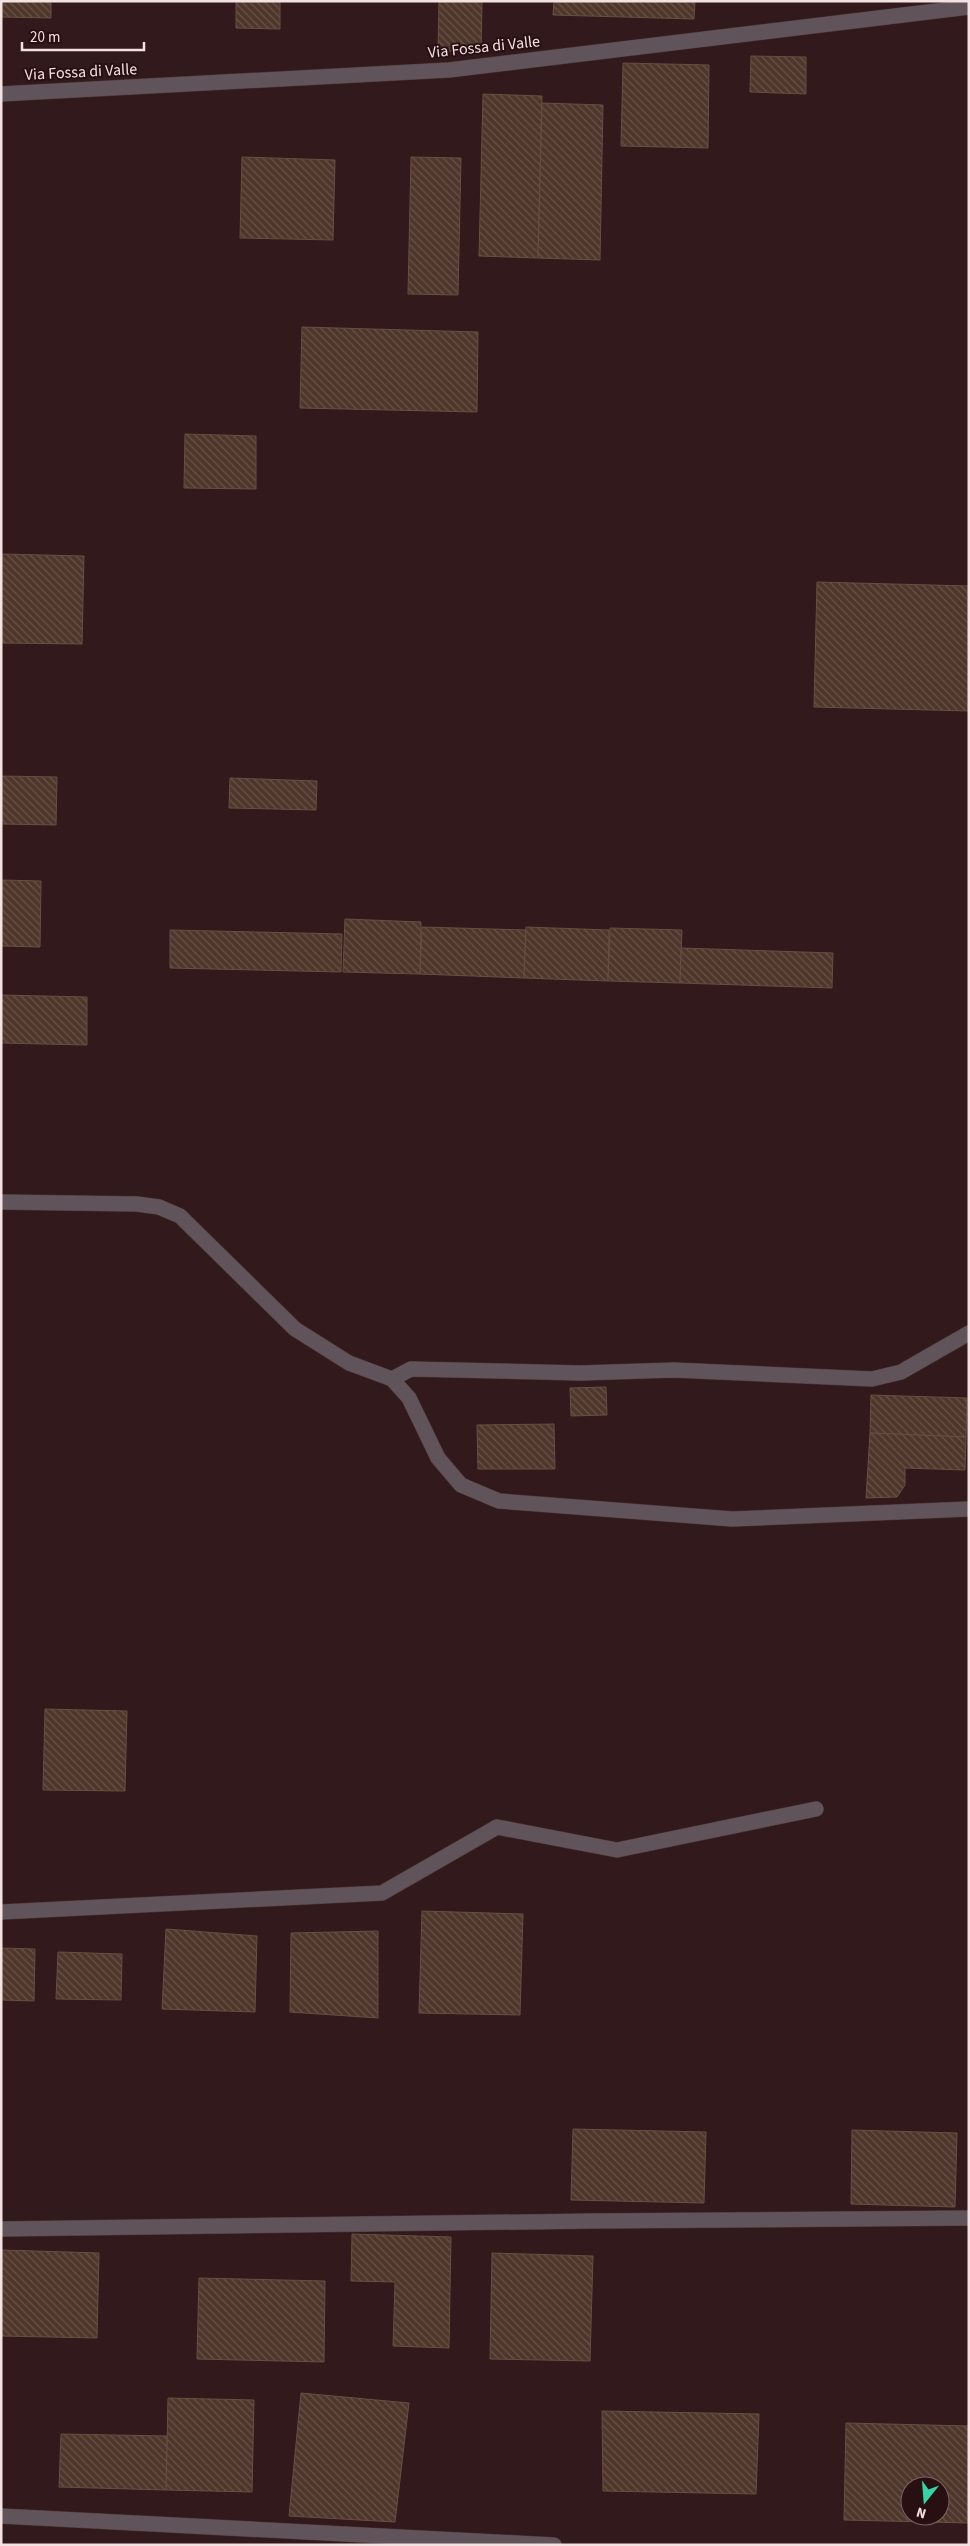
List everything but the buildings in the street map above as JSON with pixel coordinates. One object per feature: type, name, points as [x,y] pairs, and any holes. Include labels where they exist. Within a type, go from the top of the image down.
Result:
[{"type":"street","name":"Via Fossa di Valle","points":[[1,94],[449,70],[969,7]]},
{"type":"street","points":[[1,1202],[137,1204],[159,1207],[180,1216],[295,1329],[349,1362],[392,1379],[408,1398],[438,1458],[461,1485],[499,1501],[732,1519],[969,1509]]},
{"type":"street","points":[[392,1379],[411,1370],[581,1373],[674,1370],[872,1379],[901,1372],[969,1334]]},
{"type":"street","points":[[1,1912],[382,1893],[497,1827],[617,1850],[816,1809]]},
{"type":"street","points":[[1,2229],[969,2218]]},
{"type":"street","points":[[1,2516],[554,2545]]}]
